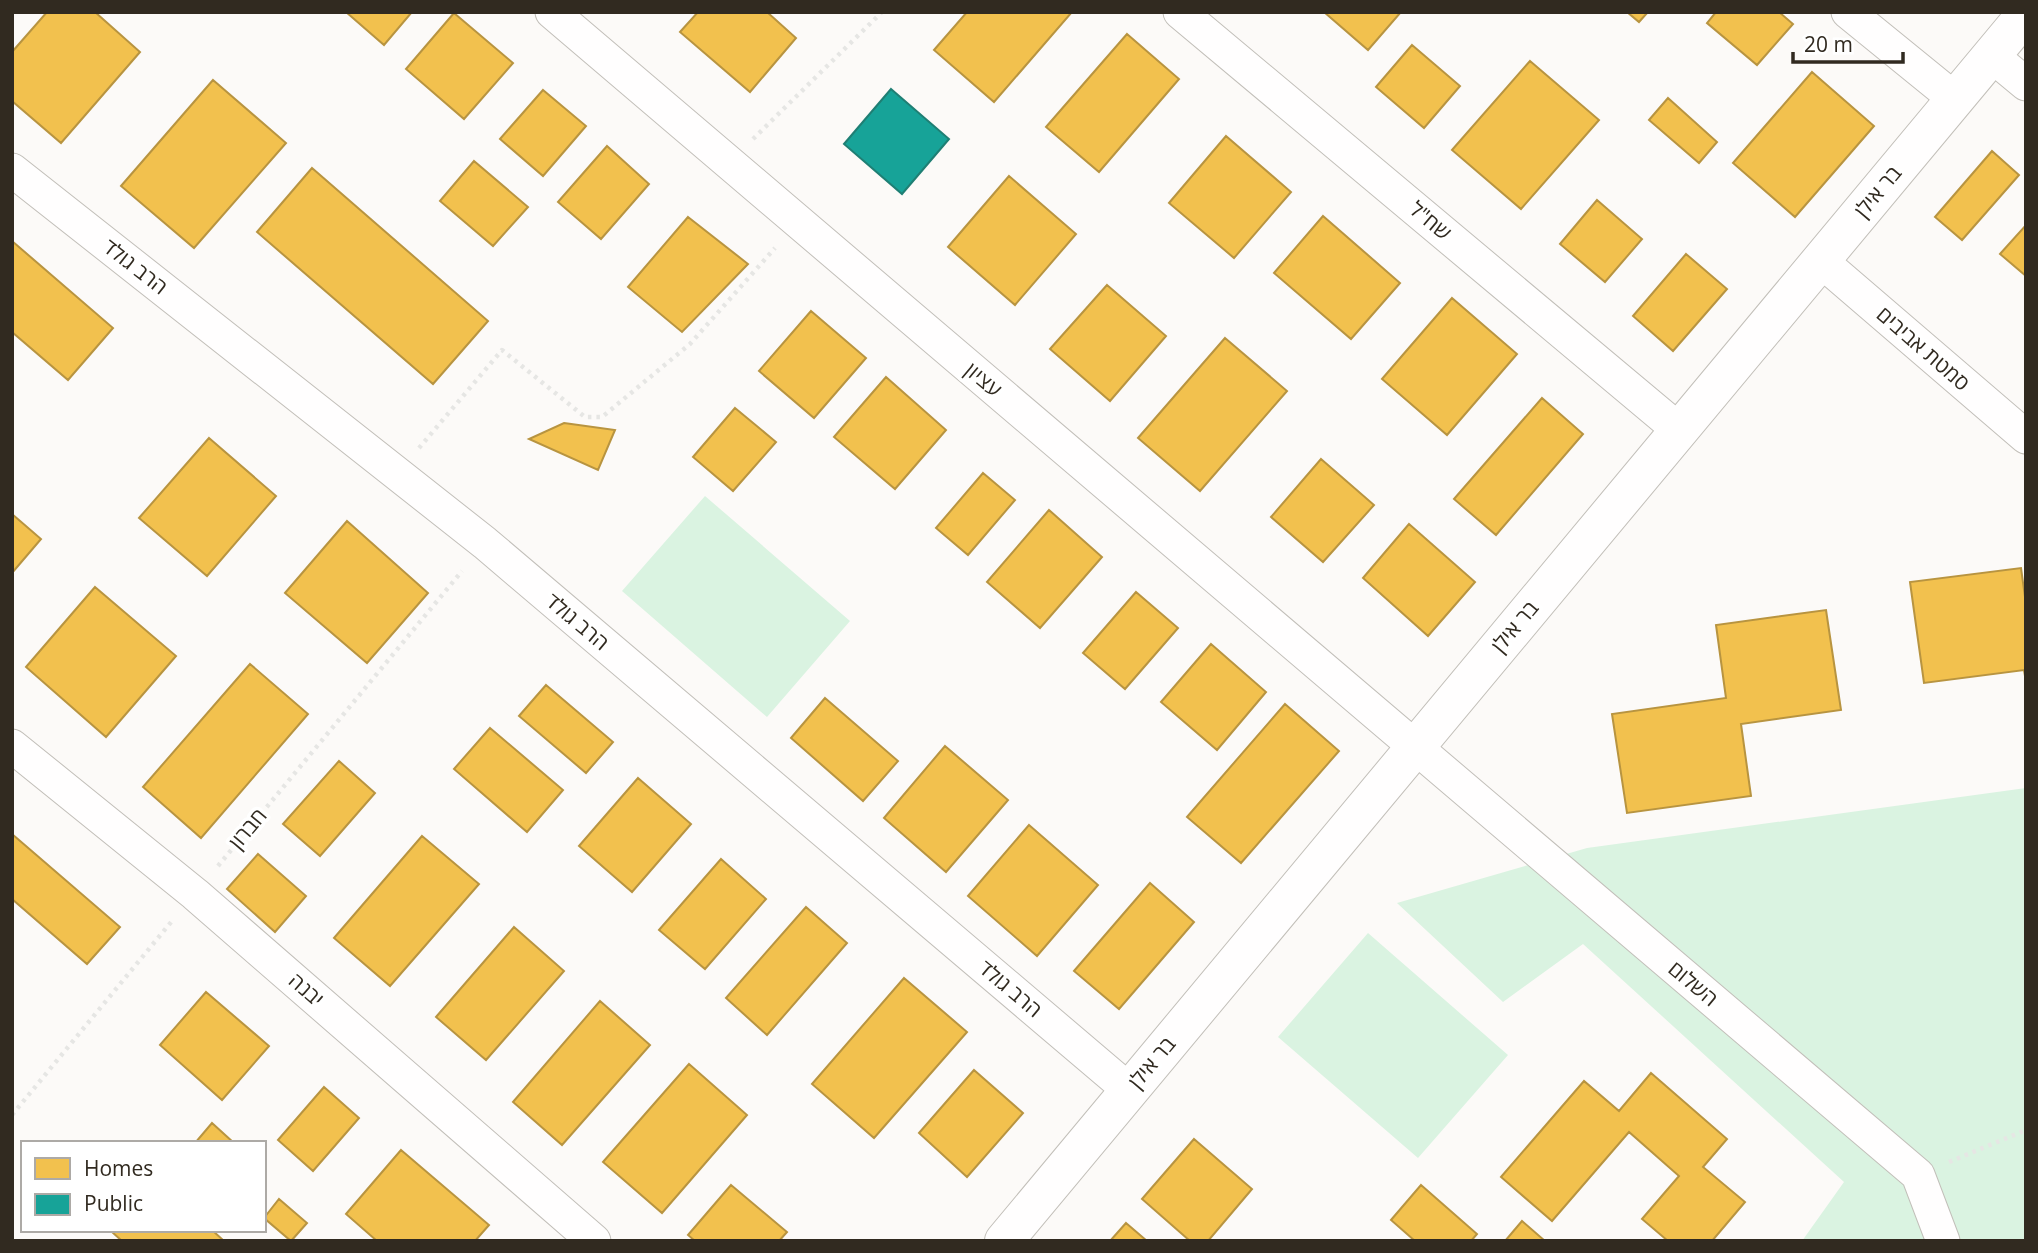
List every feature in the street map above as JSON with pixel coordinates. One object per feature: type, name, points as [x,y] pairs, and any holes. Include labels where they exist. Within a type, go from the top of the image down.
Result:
[{"type":"street","name":"עציון","points":[[552,12],[1414,748]]},
{"type":"street","name":"שח\"ל","points":[[1180,12],[1679,430]]},
{"type":"street","points":[[1848,12],[1955,99]]},
{"type":"street","name":"בר אילן","points":[[1004,1241],[2026,14]]},
{"type":"street","points":[[1991,55],[2026,84]]},
{"type":"street","name":"הרב גולד","points":[[12,170],[485,543],[1129,1090]]},
{"type":"street","name":"סמטת אביבים","points":[[1820,260],[2026,437]]},
{"type":"street","name":"יבנה","points":[[12,746],[195,894],[594,1241]]},
{"type":"street","name":"השלום","points":[[1414,748],[1918,1175],[1943,1241]]},
{"type":"path","points":[[729,163],[881,12]]},
{"type":"path","points":[[398,473],[502,350],[585,417],[602,417],[690,344],[798,222]]},
{"type":"path","name":"חברון","points":[[12,1115],[485,543]]},
{"type":"path","points":[[1918,1175],[2026,1130]]},
{"type":"green space","points":[[705,496],[850,621],[767,717],[622,591]]},
{"type":"green space","points":[[2026,788],[2026,1241],[1802,1241],[1844,1182],[1583,944],[1503,1002],[1397,903],[1587,848]]},
{"type":"green space","points":[[1368,933],[1508,1055],[1418,1158],[1278,1037]]},
{"type":"building: Homes","points":[[47,12],[95,12],[140,52],[61,143],[12,101],[12,52]]},
{"type":"building: Homes","points":[[346,12],[412,12],[384,45]]},
{"type":"building: Homes","points":[[698,12],[767,12],[796,38],[750,92],[680,32]]},
{"type":"building: Homes","points":[[967,12],[1072,12],[994,102],[934,50]]},
{"type":"building: Homes","points":[[1324,12],[1401,12],[1368,50]]},
{"type":"building: Homes","points":[[1627,12],[1648,12],[1639,22]]},
{"type":"building: Homes","points":[[1716,12],[1779,12],[1793,24],[1757,65],[1707,23]]},
{"type":"building: Homes","points":[[454,13],[513,63],[464,119],[406,69]]},
{"type":"building: Homes","points":[[1127,34],[1179,79],[1099,172],[1046,127]]},
{"type":"building: Homes","points":[[1412,45],[1460,86],[1424,128],[1376,87]]},
{"type":"building: Homes","points":[[1530,61],[1599,120],[1521,209],[1452,150]]},
{"type":"building: Homes","points":[[1812,72],[1874,126],[1795,217],[1733,163]]},
{"type":"building: Homes","points":[[213,80],[286,143],[194,248],[121,186]]},
{"type":"building: Homes","points":[[543,90],[586,126],[543,176],[500,139]]},
{"type":"building: Homes","points":[[1668,98],[1717,142],[1699,163],[1649,120]]},
{"type":"building: Homes","points":[[1226,136],[1291,192],[1234,258],[1169,203]]},
{"type":"building: Homes","points":[[607,146],[649,184],[601,239],[558,202]]},
{"type":"building: Homes","points":[[1992,151],[2019,175],[1962,240],[1935,217]]},
{"type":"building: Homes","points":[[474,161],[528,207],[493,246],[440,201]]},
{"type":"building: Homes","points":[[312,168],[488,321],[433,384],[257,232]]},
{"type":"building: Homes","points":[[1009,176],[1076,234],[1015,305],[948,247]]},
{"type":"building: Homes","points":[[1597,200],[1642,239],[1605,282],[1560,244]]},
{"type":"building: Homes","points":[[1323,216],[1400,283],[1351,339],[1274,273]]},
{"type":"building: Homes","points":[[688,217],[748,264],[682,332],[628,287]]},
{"type":"building: Homes","points":[[2026,225],[2026,276],[2000,254]]},
{"type":"building: Homes","points":[[12,241],[113,328],[68,380],[12,332]]},
{"type":"building: Homes","points":[[1686,254],[1727,289],[1673,351],[1633,316]]},
{"type":"building: Homes","points":[[1107,285],[1166,336],[1110,401],[1050,349]]},
{"type":"building: Homes","points":[[1452,298],[1517,354],[1447,435],[1382,379]]},
{"type":"building: Homes","points":[[811,311],[866,358],[814,418],[759,371]]},
{"type":"building: Homes","points":[[1225,338],[1287,391],[1200,491],[1138,438]]},
{"type":"building: Homes","points":[[886,377],[946,430],[895,489],[834,437]]},
{"type":"building: Homes","points":[[1542,398],[1583,434],[1496,535],[1454,499]]},
{"type":"building: Homes","points":[[735,408],[776,442],[733,491],[693,457]]},
{"type":"building: Homes","points":[[564,423],[615,430],[598,470],[529,439]]},
{"type":"building: Homes","points":[[209,438],[276,496],[207,576],[139,518]]},
{"type":"building: Homes","points":[[1321,459],[1374,505],[1323,562],[1271,517]]},
{"type":"building: Homes","points":[[983,473],[1015,500],[968,555],[936,528]]},
{"type":"building: Homes","points":[[1049,510],[1102,557],[1040,628],[987,582]]},
{"type":"building: Homes","points":[[12,514],[41,539],[12,573]]},
{"type":"building: Homes","points":[[347,521],[428,593],[367,663],[285,593]]},
{"type":"building: Homes","points":[[1409,524],[1475,582],[1428,636],[1363,578]]},
{"type":"building: Homes","points":[[2021,568],[2026,604],[2026,682],[2024,670],[1924,683],[1910,582]]},
{"type":"building: Homes","points":[[95,587],[176,656],[106,737],[26,667]]},
{"type":"building: Homes","points":[[1136,592],[1178,628],[1125,689],[1083,653]]},
{"type":"building: Homes","points":[[1826,610],[1841,710],[1741,724],[1751,796],[1627,813],[1612,714],[1726,698],[1716,625]]},
{"type":"building: Homes","points":[[1211,644],[1266,692],[1217,750],[1161,702]]},
{"type":"building: Homes","points":[[250,664],[308,714],[201,838],[143,787]]},
{"type":"building: Homes","points":[[546,685],[613,742],[586,773],[519,716]]},
{"type":"building: Homes","points":[[825,698],[898,761],[863,801],[791,738]]},
{"type":"building: Homes","points":[[1285,704],[1339,751],[1241,863],[1187,817]]},
{"type":"building: Homes","points":[[490,728],[563,790],[527,832],[454,769]]},
{"type":"building: Homes","points":[[945,746],[1008,800],[946,872],[884,818]]},
{"type":"building: Homes","points":[[339,761],[375,793],[320,856],[283,824]]},
{"type":"building: Homes","points":[[638,778],[691,824],[632,892],[579,846]]},
{"type":"building: Homes","points":[[1029,825],[1098,885],[1037,956],[968,896]]},
{"type":"building: Homes","points":[[12,834],[120,927],[87,964],[12,899]]},
{"type":"building: Homes","points":[[422,836],[479,884],[390,986],[334,938]]},
{"type":"building: Homes","points":[[258,854],[306,896],[275,932],[227,889]]},
{"type":"building: Homes","points":[[721,859],[766,899],[705,969],[659,930]]},
{"type":"building: Homes","points":[[1150,883],[1194,922],[1119,1009],[1074,971]]},
{"type":"building: Homes","points":[[806,907],[847,943],[767,1035],[726,998]]},
{"type":"building: Homes","points":[[514,927],[564,971],[486,1060],[436,1017]]},
{"type":"building: Homes","points":[[904,978],[967,1032],[874,1138],[812,1084]]},
{"type":"building: Homes","points":[[206,992],[269,1046],[222,1100],[160,1045]]},
{"type":"building: Homes","points":[[600,1001],[650,1045],[562,1145],[513,1102]]},
{"type":"building: Homes","points":[[689,1064],[747,1115],[662,1213],[603,1162]]},
{"type":"building: Homes","points":[[974,1070],[1023,1113],[967,1177],[919,1133]]},
{"type":"building: Homes","points":[[1651,1073],[1727,1139],[1703,1167],[1745,1202],[1712,1241],[1668,1241],[1642,1219],[1679,1176],[1629,1132],[1552,1221],[1501,1177],[1584,1081],[1619,1111]]},
{"type":"building: Homes","points":[[324,1087],[359,1118],[313,1171],[278,1140]]},
{"type":"building: Homes","points":[[212,1123],[232,1141],[197,1141]]},
{"type":"building: Homes","points":[[1194,1139],[1252,1189],[1208,1241],[1190,1241],[1142,1199]]},
{"type":"building: Homes","points":[[401,1150],[489,1225],[475,1241],[377,1241],[346,1214]]},
{"type":"building: Homes","points":[[731,1185],[787,1232],[779,1241],[695,1241],[688,1235]]},
{"type":"building: Homes","points":[[1421,1185],[1477,1234],[1471,1241],[1415,1241],[1391,1220]]},
{"type":"building: Homes","points":[[279,1199],[307,1223],[291,1241],[266,1220],[266,1215]]},
{"type":"building: Homes","points":[[1522,1221],[1545,1241],[1505,1241]]},
{"type":"building: Homes","points":[[1126,1223],[1147,1241],[1110,1241]]},
{"type":"building: Homes","points":[[112,1232],[214,1232],[224,1241],[122,1241]]},
{"type":"building: Public","points":[[891,89],[949,139],[902,194],[844,144]]}]
